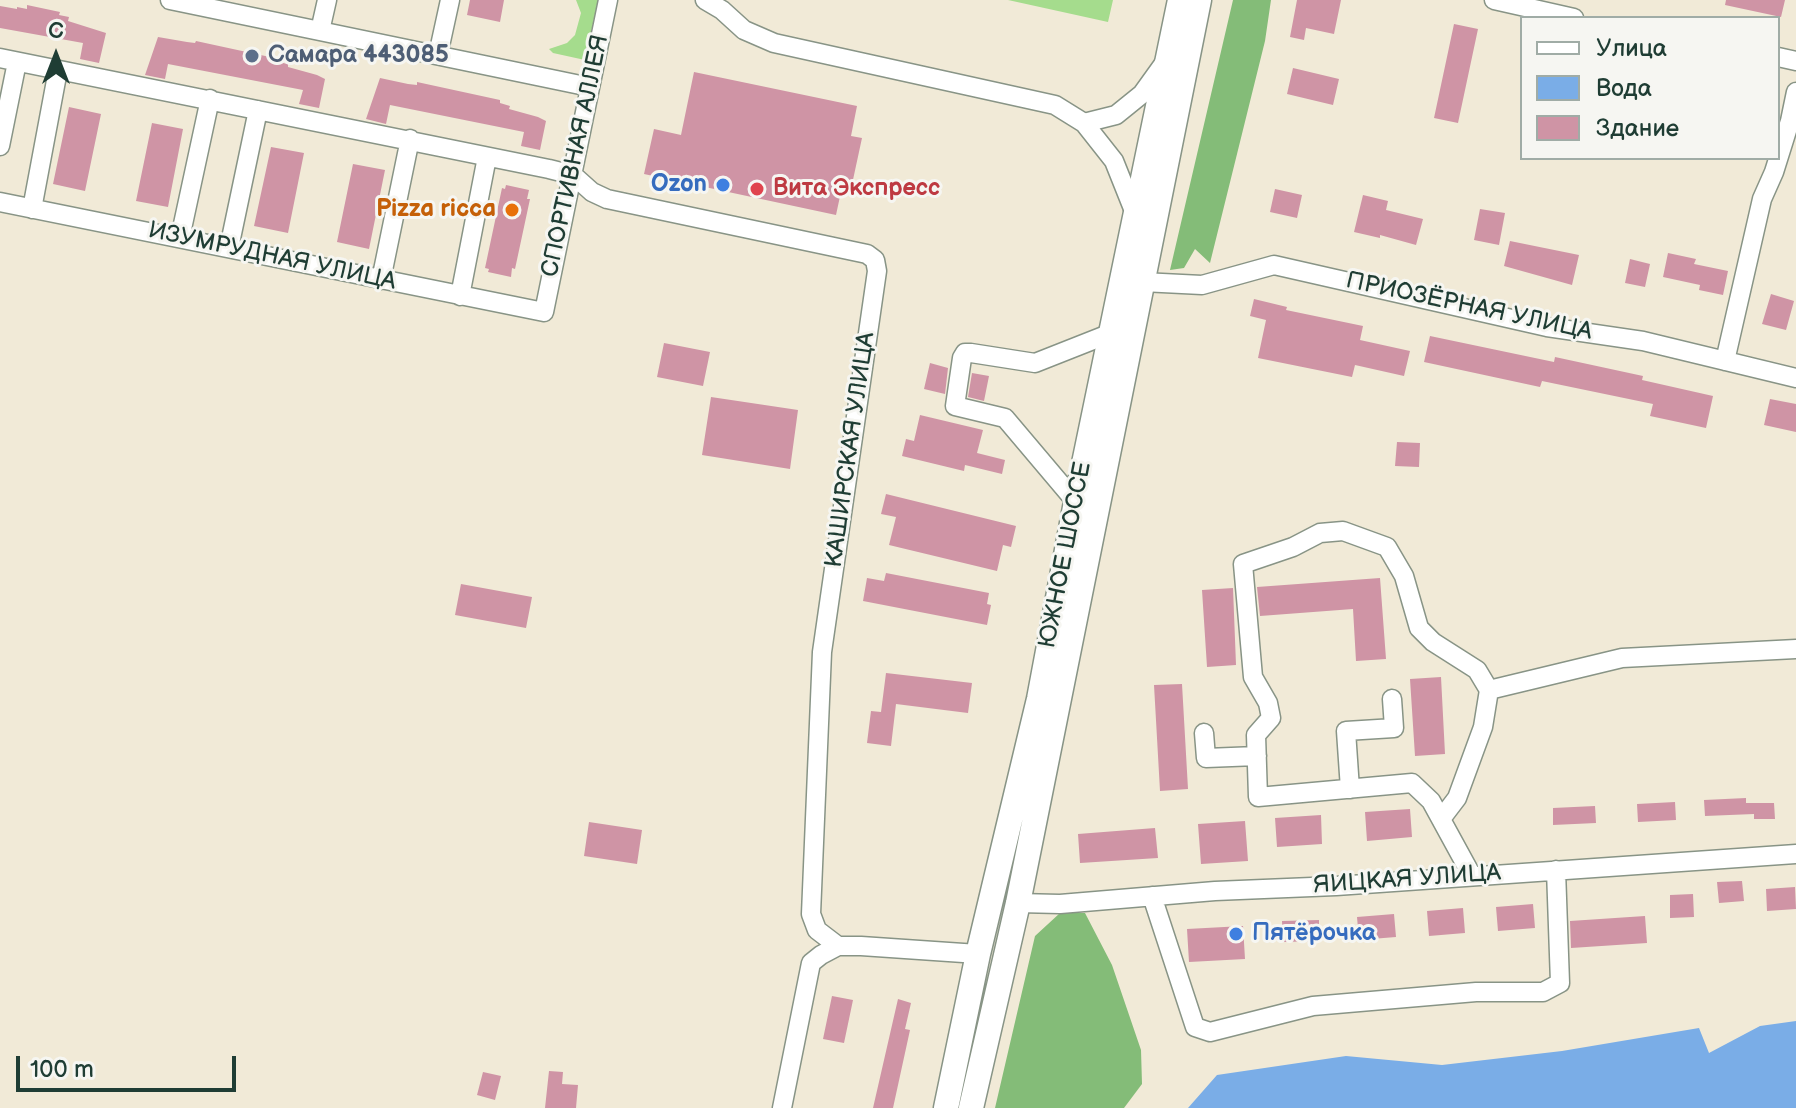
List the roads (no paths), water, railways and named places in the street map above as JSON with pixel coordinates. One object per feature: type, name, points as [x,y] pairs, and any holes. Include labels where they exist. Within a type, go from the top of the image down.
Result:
[{"type":"main road","name":"ЮЖНОЕ ШОССЕ","points":[[946,1108],[978,954],[1039,699],[1076,502],[1180,0]]},
{"type":"main road","name":"ЮЖНОЕ ШОССЕ","points":[[971,1108],[1018,903],[1199,0]]},
{"type":"street","points":[[170,0],[209,4],[320,31],[590,87]]},
{"type":"street","points":[[320,31],[327,0]]},
{"type":"street","points":[[438,55],[450,0]]},
{"type":"street","name":"СПОРТИВНАЯ АЛЛЕЯ","points":[[544,312],[608,0]]},
{"type":"street","points":[[705,0],[722,10],[744,30],[774,43],[1055,105],[1084,123],[1114,161],[1136,216]]},
{"type":"street","points":[[1494,0],[1565,16]]},
{"type":"street","points":[[1084,123],[1116,115],[1142,94],[1168,57]]},
{"type":"street","points":[[0,146],[8,60],[410,139],[573,175]]},
{"type":"street","points":[[32,209],[58,70]]},
{"type":"street","points":[[1780,150],[1796,92]]},
{"type":"street","points":[[180,238],[210,99]]},
{"type":"street","points":[[229,248],[258,110]]},
{"type":"street","points":[[381,280],[410,139]]},
{"type":"street","points":[[460,296],[487,157]]},
{"type":"street","points":[[1725,361],[1762,199],[1776,160]]},
{"type":"street","name":"КАШИРСКАЯ УЛИЦА","points":[[573,175],[592,192],[607,199],[867,254],[875,260],[877,271],[822,652],[811,914],[817,930],[838,946]]},
{"type":"street","name":"ИЗУМРУДНАЯ УЛИЦА","points":[[0,202],[544,312]]},
{"type":"street","name":"ПРИОЗЁРНАЯ УЛИЦА","points":[[1142,282],[1202,285],[1274,265],[1547,327],[1643,341],[1796,378]]},
{"type":"street","points":[[1076,502],[1005,418],[955,406],[962,358],[965,353],[971,353],[1035,363],[1111,333]]},
{"type":"street","points":[[1441,819],[1457,798],[1483,727],[1489,690],[1477,670],[1433,642],[1419,628],[1404,576],[1387,547],[1343,531],[1320,533],[1293,547],[1243,564],[1253,677],[1268,703],[1271,718],[1256,735],[1258,797],[1412,783],[1431,801],[1472,876]]},
{"type":"street","points":[[1489,690],[1622,658],[1796,649]]},
{"type":"street","points":[[1350,789],[1346,731],[1394,728],[1392,699]]},
{"type":"street","points":[[1204,733],[1206,758],[1257,756]]},
{"type":"street","name":"ЯИЦКАЯ УЛИЦА","points":[[1018,903],[1060,904],[1796,854]]},
{"type":"street","points":[[1152,896],[1195,1027],[1210,1032],[1313,1006],[1476,992],[1543,992],[1560,983],[1556,870]]},
{"type":"street","points":[[782,1108],[811,963],[838,946],[978,954]]},
{"type":"water","points":[[1796,1021],[1796,1108],[1188,1108],[1217,1075],[1346,1056],[1442,1065],[1562,1051],[1699,1028],[1709,1053],[1760,1026]]},
{"type":"place","name":"Самара 443085","points":[[252,56]]},
{"type":"place","name":"Ozon","points":[[723,185]]},
{"type":"place","name":"Вита Экспресс","points":[[757,189]]},
{"type":"place","name":"Pizza ricca","points":[[512,210]]},
{"type":"place","name":"Пятёрочка","points":[[1236,934]]}]
